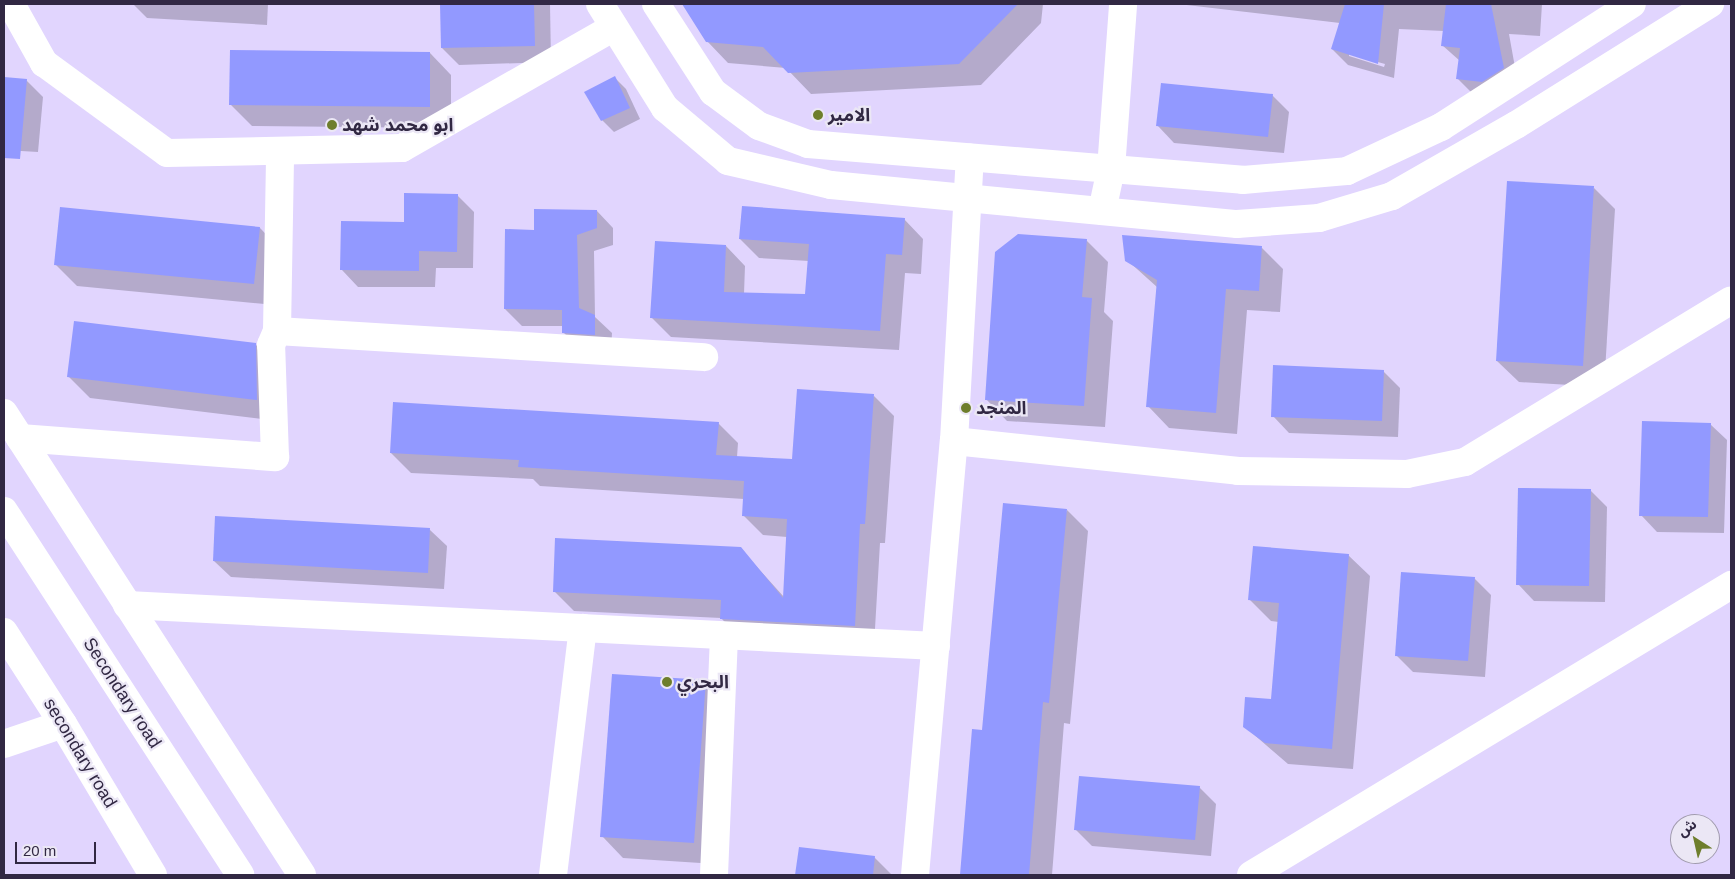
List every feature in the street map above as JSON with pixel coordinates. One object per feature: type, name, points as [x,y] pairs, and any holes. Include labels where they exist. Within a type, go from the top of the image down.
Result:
[{"type":"street","points":[[12,4],[44,64],[166,153],[402,148],[614,27]]},
{"type":"street","points":[[600,4],[665,108],[728,160],[832,185],[1237,224],[1319,218],[1392,196],[1516,125],[1710,4]]},
{"type":"street","points":[[656,4],[713,92],[759,126],[808,144],[1242,180],[1347,171],[1441,127],[1632,4]]},
{"type":"street","points":[[1102,211],[1111,169],[1123,4]]},
{"type":"street","points":[[20,438],[275,457],[271,345],[277,331],[280,151]]},
{"type":"street","points":[[915,875],[954,441],[970,157]]},
{"type":"street","points":[[954,441],[1238,471],[1406,474],[1465,462],[1731,300]]},
{"type":"street","points":[[277,331],[704,357]]},
{"type":"street","points":[[4,413],[302,875]]},
{"type":"street","name":"Secondary road","points":[[4,511],[240,875]]},
{"type":"street","points":[[1251,875],[1731,585]]},
{"type":"street","points":[[127,604],[724,636],[854,640],[936,646]]},
{"type":"street","points":[[553,875],[583,628]]},
{"type":"street","name":"secondary road","points":[[4,632],[63,724],[153,875]]},
{"type":"street","points":[[714,875],[724,636]]},
{"type":"street","points":[[4,744],[63,724]]},
{"type":"building","points":[[440,4],[534,4],[535,46],[441,48]]},
{"type":"building","points":[[682,4],[1018,4],[959,64],[788,73],[763,47],[706,42]]},
{"type":"building","points":[[1345,4],[1384,4],[1378,64],[1331,49]]},
{"type":"building","points":[[1446,4],[1491,4],[1504,68],[1482,82],[1456,79],[1460,48],[1441,46]]},
{"type":"building","points":[[230,50],[430,52],[430,107],[229,105]]},
{"type":"building","points":[[615,76],[630,108],[601,121],[584,92]]},
{"type":"building","points":[[4,77],[27,79],[20,159],[4,158]]},
{"type":"building","points":[[1161,83],[1273,94],[1268,137],[1156,126]]},
{"type":"building","points":[[1507,181],[1594,186],[1583,366],[1496,361]]},
{"type":"building","points":[[404,193],[458,194],[457,252],[419,251],[419,271],[340,270],[341,221],[404,222]]},
{"type":"building","points":[[742,206],[905,218],[902,255],[886,254],[880,331],[650,318],[655,241],[726,245],[724,292],[805,294],[809,244],[739,239]]},
{"type":"building","points":[[60,207],[260,227],[254,284],[54,265]]},
{"type":"building","points":[[534,209],[597,210],[597,228],[577,235],[579,308],[595,315],[595,335],[562,333],[562,310],[504,309],[505,229],[534,230]]},
{"type":"building","points":[[1018,234],[1087,239],[1082,297],[1092,298],[1084,406],[985,400],[995,252]]},
{"type":"building","points":[[1122,235],[1262,246],[1259,291],[1226,289],[1216,413],[1146,407],[1157,280],[1125,261]]},
{"type":"building","points":[[74,321],[256,343],[257,400],[67,377]]},
{"type":"building","points":[[1273,365],[1384,370],[1382,421],[1271,417]]},
{"type":"building","points":[[797,389],[874,394],[865,524],[860,524],[855,626],[720,619],[721,600],[553,592],[555,538],[741,547],[783,598],[787,519],[742,516],[744,481],[518,467],[519,460],[390,453],[393,402],[719,422],[716,455],[792,459]]},
{"type":"building","points":[[1642,421],[1711,423],[1708,517],[1639,516]]},
{"type":"building","points":[[1518,488],[1591,489],[1589,586],[1516,585]]},
{"type":"building","points":[[1003,503],[1067,509],[1049,703],[1043,702],[1029,875],[960,875],[972,729],[982,730]]},
{"type":"building","points":[[215,516],[430,528],[428,573],[213,561]]},
{"type":"building","points":[[1253,546],[1349,554],[1332,749],[1265,743],[1243,727],[1245,697],[1271,699],[1279,603],[1248,600]]},
{"type":"building","points":[[1401,572],[1475,577],[1468,661],[1395,656]]},
{"type":"building","points":[[612,674],[706,680],[694,843],[600,837]]},
{"type":"building","points":[[1079,776],[1200,786],[1195,840],[1074,830]]},
{"type":"building","points":[[799,847],[875,856],[873,875],[795,875]]},
{"type":"place","name":"الامير","points":[[818,115]]},
{"type":"place","name":"ابو محمد شهد","points":[[332,125]]},
{"type":"place","name":"المنجد","points":[[966,408]]},
{"type":"place","name":"البحري","points":[[667,682]]}]
